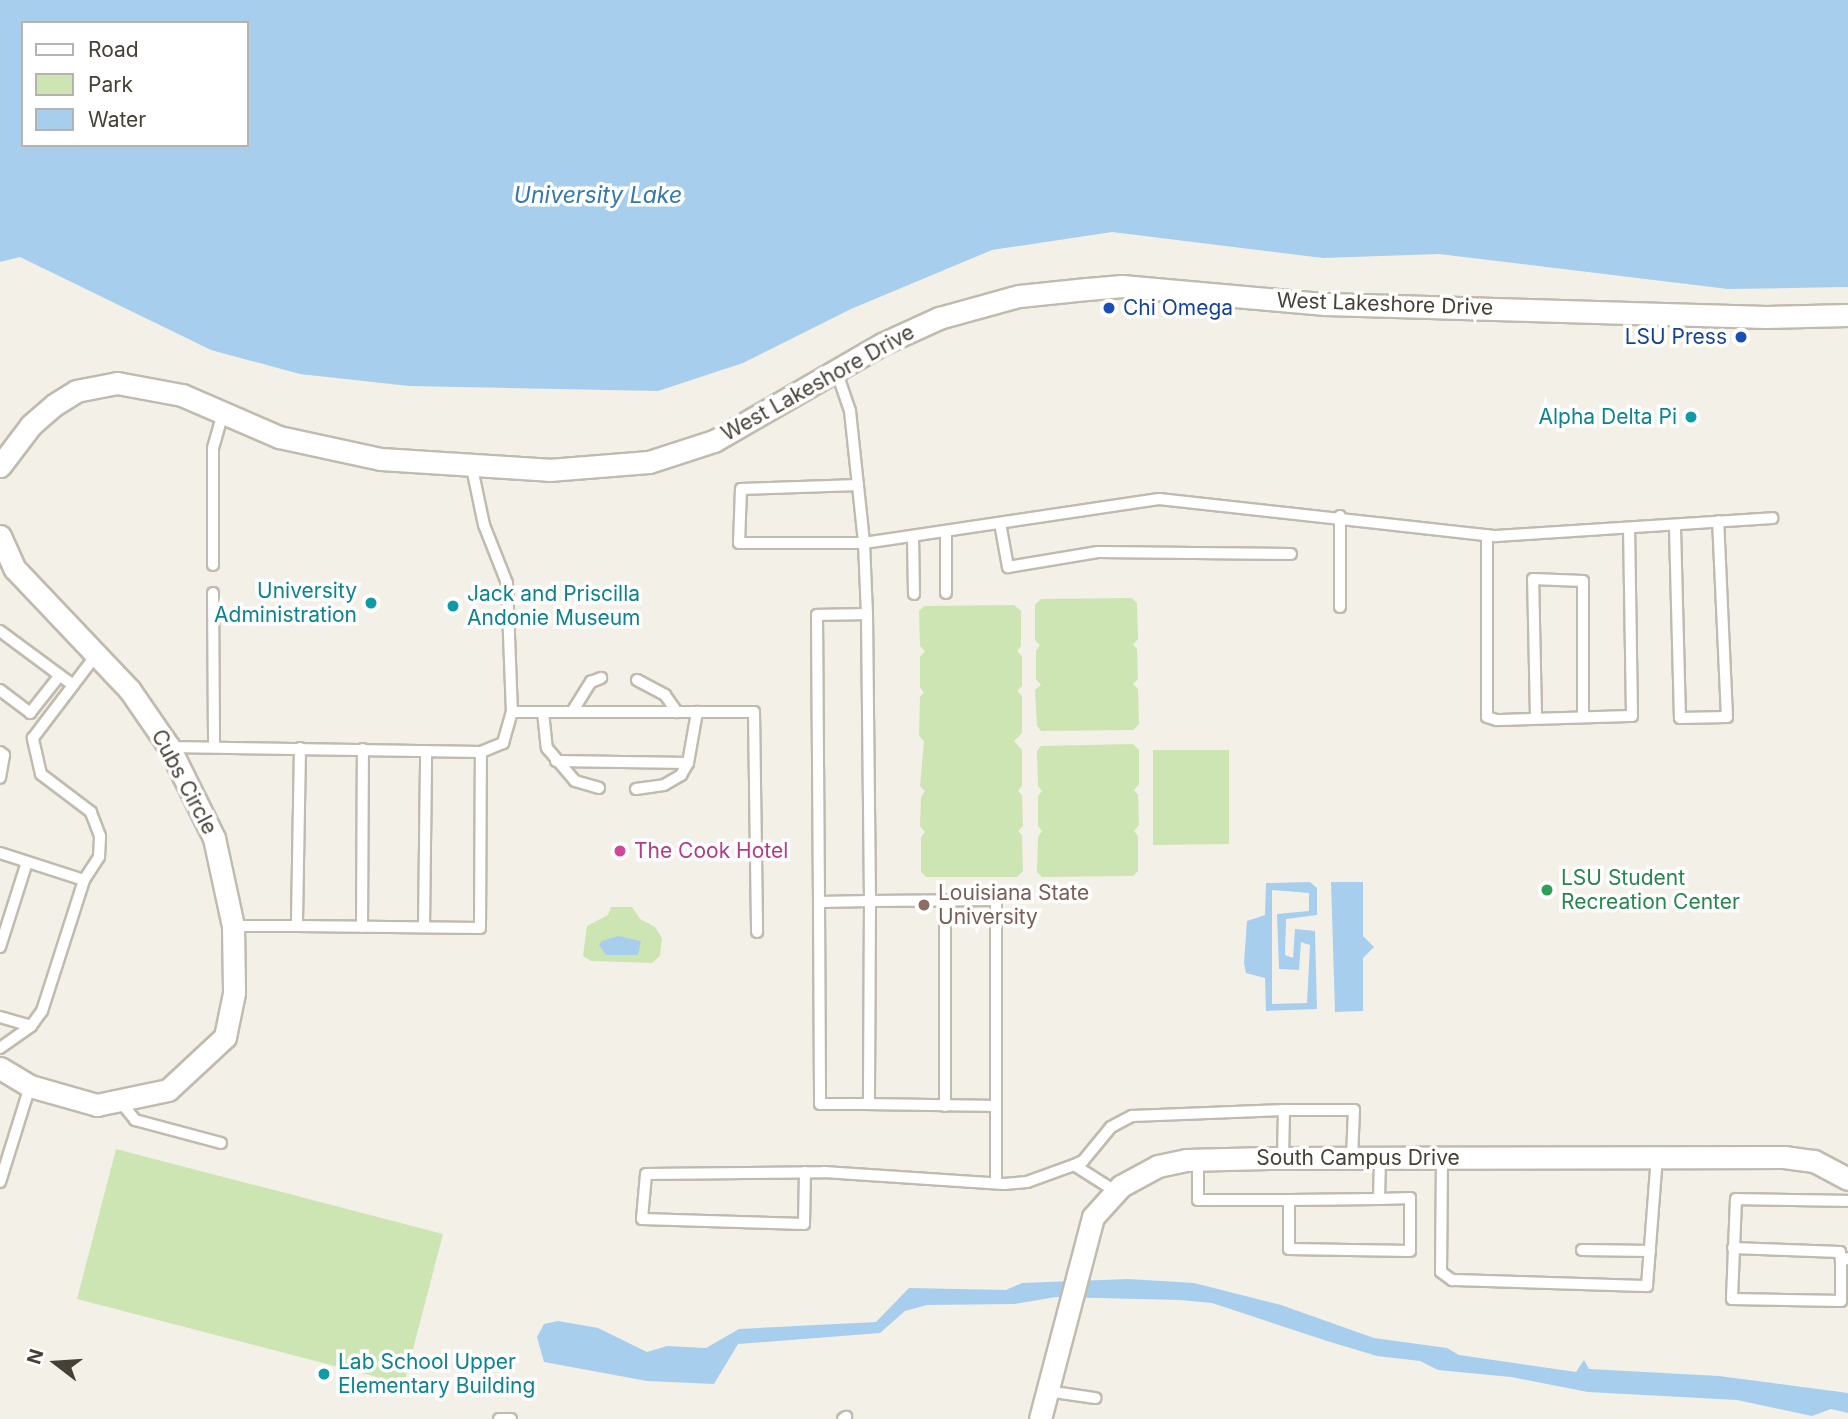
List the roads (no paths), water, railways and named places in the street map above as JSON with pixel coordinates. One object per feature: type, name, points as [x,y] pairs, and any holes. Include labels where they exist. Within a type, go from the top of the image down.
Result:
[{"type":"street","name":"West Lakeshore Drive","points":[[0,466],[31,425],[54,405],[92,387],[152,387],[279,437],[323,449],[472,468],[582,470],[649,462],[714,441],[836,370],[939,318],[975,306],[1030,294],[1122,286],[1325,304],[1766,317],[1848,315]]},
{"type":"street","name":"Cubs Circle","points":[[0,536],[15,569],[129,689],[169,747],[214,838],[233,926],[234,993],[225,1037],[167,1090],[97,1105],[30,1086],[0,1068]]},
{"type":"street","name":"South Campus Drive","points":[[1040,1419],[1085,1244],[1099,1207],[1115,1191],[1158,1166],[1198,1160],[1283,1158],[1799,1158],[1848,1179]]},
{"type":"lane","points":[[836,370],[850,411],[864,543],[867,614],[870,1104]]},
{"type":"lane","points":[[213,565],[214,448],[222,413]]},
{"type":"lane","points":[[169,747],[481,752],[503,743],[512,712],[507,583],[484,525],[472,468]]},
{"type":"lane","points":[[858,485],[741,489],[739,543],[864,543],[1159,499],[1340,516],[1487,535],[1629,531],[1772,518]]},
{"type":"lane","points":[[1340,516],[1340,607]]},
{"type":"lane","points":[[1675,528],[1680,718],[1727,717],[1718,522]]},
{"type":"lane","points":[[1000,523],[1008,567],[1098,552],[1291,554]]},
{"type":"lane","points":[[946,531],[946,593]]},
{"type":"lane","points":[[1487,535],[1487,717],[1497,720],[1632,716],[1629,531]]},
{"type":"lane","points":[[913,536],[914,594]]},
{"type":"lane","points":[[1535,717],[1533,579],[1583,581],[1583,716]]},
{"type":"lane","points":[[213,593],[214,746]]},
{"type":"lane","points":[[867,614],[817,615],[820,1104],[996,1106]]},
{"type":"lane","points":[[0,631],[73,685]]},
{"type":"lane","points":[[0,1048],[31,1026],[42,1011],[84,880],[99,857],[96,824],[83,802],[41,774],[33,738],[96,655]]},
{"type":"lane","points":[[0,691],[30,713],[60,675]]},
{"type":"lane","points":[[572,712],[591,682],[601,678]]},
{"type":"lane","points":[[637,680],[665,695],[677,712]]},
{"type":"lane","points":[[512,712],[754,712],[757,932]]},
{"type":"lane","points":[[543,712],[547,748],[556,761],[575,781],[599,788]]},
{"type":"lane","points":[[636,789],[664,785],[681,775],[688,763],[697,712]]},
{"type":"lane","points":[[297,926],[300,748]]},
{"type":"lane","points":[[362,927],[363,749]]},
{"type":"lane","points":[[424,928],[426,751]]},
{"type":"lane","points":[[0,752],[4,755],[0,778]]},
{"type":"lane","points":[[233,926],[480,928],[481,752]]},
{"type":"lane","points":[[556,761],[688,763]]},
{"type":"lane","points":[[0,853],[84,880]]},
{"type":"lane","points":[[0,947],[27,862]]},
{"type":"lane","points":[[945,900],[945,1106]]},
{"type":"lane","points":[[819,902],[996,900],[996,1183]]},
{"type":"lane","points":[[0,1017],[31,1026]]},
{"type":"lane","points":[[0,1182],[30,1086]]},
{"type":"lane","points":[[119,1100],[135,1120],[221,1143]]},
{"type":"lane","points":[[1283,1158],[1284,1110]]},
{"type":"lane","points":[[805,1172],[804,1224],[642,1219],[646,1174],[805,1172],[996,1183],[1027,1182],[1083,1161],[1111,1128],[1132,1116],[1354,1110],[1352,1158]]},
{"type":"lane","points":[[1442,1159],[1441,1272],[1452,1280],[1647,1286],[1657,1157]]},
{"type":"lane","points":[[1380,1158],[1380,1199]]},
{"type":"lane","points":[[1198,1160],[1198,1200],[1410,1198],[1410,1251],[1289,1249],[1289,1200]]},
{"type":"lane","points":[[1074,1165],[1115,1191]]},
{"type":"lane","points":[[1733,1248],[1840,1252],[1845,1260],[1841,1301],[1732,1299],[1733,1248],[1736,1199],[1848,1201]]},
{"type":"lane","points":[[1582,1250],[1650,1251]]},
{"type":"lane","points":[[1047,1391],[1095,1398]]},
{"type":"lane","points":[[499,1419],[511,1419]]},
{"type":"water","name":"University Lake","points":[[0,0],[1848,0],[1848,287],[1728,289],[1439,254],[1323,258],[1112,232],[992,250],[851,309],[743,363],[658,391],[409,386],[300,374],[211,350],[20,257],[0,262]]},
{"type":"water","points":[[1310,882],[1317,888],[1317,915],[1286,919],[1285,955],[1293,958],[1295,929],[1315,931],[1317,1009],[1266,1011],[1265,978],[1246,973],[1244,963],[1247,921],[1265,915],[1266,883]],"holes":[[[1272,890],[1309,893],[1309,911],[1277,914],[1279,969],[1299,970],[1301,942],[1310,945],[1307,1003],[1272,1004]]]},
{"type":"water","points":[[1331,882],[1363,882],[1363,936],[1374,947],[1363,958],[1363,1011],[1335,1012]]},
{"type":"water","points":[[618,936],[641,941],[638,955],[606,955],[599,945],[602,941]]},
{"type":"water","points":[[1128,1279],[1194,1283],[1281,1305],[1374,1338],[1447,1348],[1459,1355],[1576,1372],[1584,1360],[1589,1369],[1719,1376],[1848,1393],[1848,1413],[1831,1409],[1812,1416],[1737,1400],[1588,1392],[1511,1377],[1438,1370],[1420,1361],[1377,1356],[1212,1303],[1180,1300],[1056,1297],[1015,1304],[927,1305],[905,1311],[880,1333],[738,1344],[714,1384],[647,1381],[544,1362],[537,1337],[544,1324],[558,1321],[598,1328],[647,1352],[667,1346],[706,1348],[739,1329],[876,1322],[909,1288],[1006,1290],[1022,1283]]},
{"type":"place","name":"Chi Omega","points":[[1109,308]]},
{"type":"place","name":"LSU Press","points":[[1741,337]]},
{"type":"place","name":"Alpha Delta Pi","points":[[1691,417]]},
{"type":"place","name":"University Administration","points":[[371,603]]},
{"type":"place","name":"Jack and Priscilla Andonie Museum","points":[[453,606]]},
{"type":"place","name":"The Cook Hotel","points":[[620,851]]},
{"type":"place","name":"LSU Student Recreation Center","points":[[1547,890]]},
{"type":"place","name":"Louisiana State University","points":[[924,905]]},
{"type":"place","name":"Lab School Upper Elementary Building","points":[[324,1374]]}]
